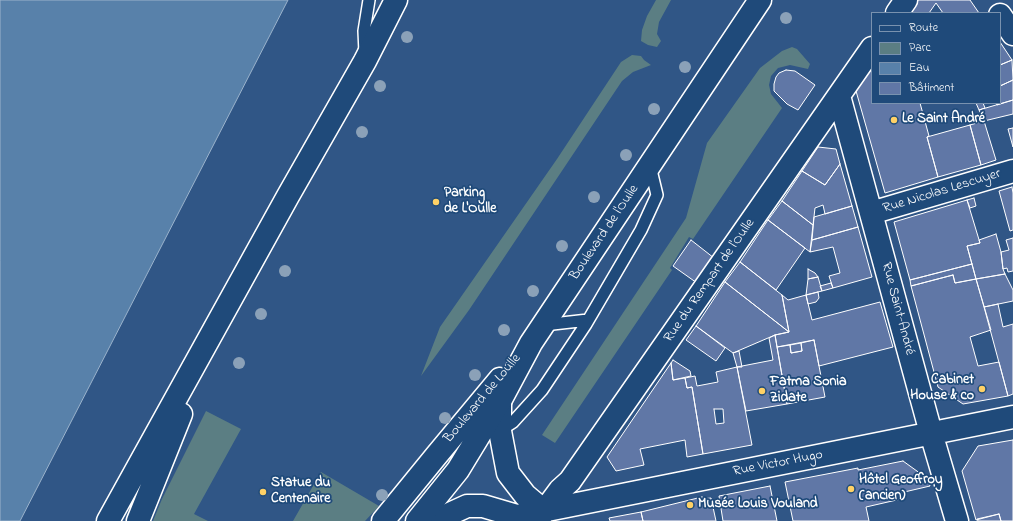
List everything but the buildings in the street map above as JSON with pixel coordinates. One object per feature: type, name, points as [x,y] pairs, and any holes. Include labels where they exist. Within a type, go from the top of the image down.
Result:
[{"type":"street","points":[[108,521],[215,327],[365,61],[396,0]]},
{"type":"street","name":"Boulevard de l'Oulle","points":[[417,521],[458,470],[500,401],[531,343],[760,0]]},
{"type":"street","points":[[898,12],[906,0]]},
{"type":"street","points":[[990,0],[998,12]]},
{"type":"street","points":[[1001,17],[1013,34]]},
{"type":"street","name":"Rue du Rempart de l'Oulle","points":[[540,516],[560,490],[570,481],[871,49]]},
{"type":"street","name":"Rue Saint-André","points":[[839,96],[931,433],[957,521]]},
{"type":"street","name":"Rue Nicolas Lescuyer","points":[[871,213],[1013,171]]},
{"type":"street","points":[[138,521],[215,327]]},
{"type":"street","name":"Boulevard de Loulle","points":[[383,521],[531,343]]},
{"type":"street","points":[[500,401],[500,431],[508,473],[540,516]]},
{"type":"street","name":"Rue Victor Hugo","points":[[438,521],[443,517],[467,506],[483,506],[517,516],[540,516],[1013,417]]},
{"type":"lane","points":[[365,61],[364,31],[369,0]]},
{"type":"lane","points":[[475,442],[500,431],[512,422],[542,390],[588,320],[642,230],[657,195],[650,166]]},
{"type":"lane","points":[[544,325],[588,320]]},
{"type":"green space","points":[[656,0],[671,0],[659,22],[657,34],[661,41],[657,47],[648,45],[641,41],[642,30],[647,16]]},
{"type":"green space","points":[[792,47],[797,49],[810,64],[808,69],[790,65],[778,68],[771,76],[769,85],[771,94],[782,108],[693,239],[689,237],[670,268],[672,270],[555,443],[542,435],[686,218],[707,143],[760,68],[782,51]]},
{"type":"green space","points":[[632,55],[641,56],[651,65],[633,72],[622,81],[469,310],[421,376],[440,327],[557,159],[621,62]]},
{"type":"green space","points":[[206,411],[241,429],[194,514],[208,521],[153,521],[162,499]]},
{"type":"green space","points":[[321,472],[379,506],[365,521],[293,521]]},
{"type":"water","points":[[0,0],[288,0],[20,521],[0,521]]},
{"type":"place","name":"Le Saint André","points":[[894,120]]},
{"type":"place","name":"Parking de L'Oulle","points":[[436,202]]},
{"type":"place","name":"Cabinet House & co","points":[[982,389]]},
{"type":"place","name":"Fatma Sonia Zidate","points":[[762,391]]},
{"type":"place","name":"Hôtel Geoffroy (ancien)","points":[[851,489]]},
{"type":"place","name":"Statue du Centenaire","points":[[263,492]]},
{"type":"place","name":"Musée Louis Vouland","points":[[690,505]]}]
